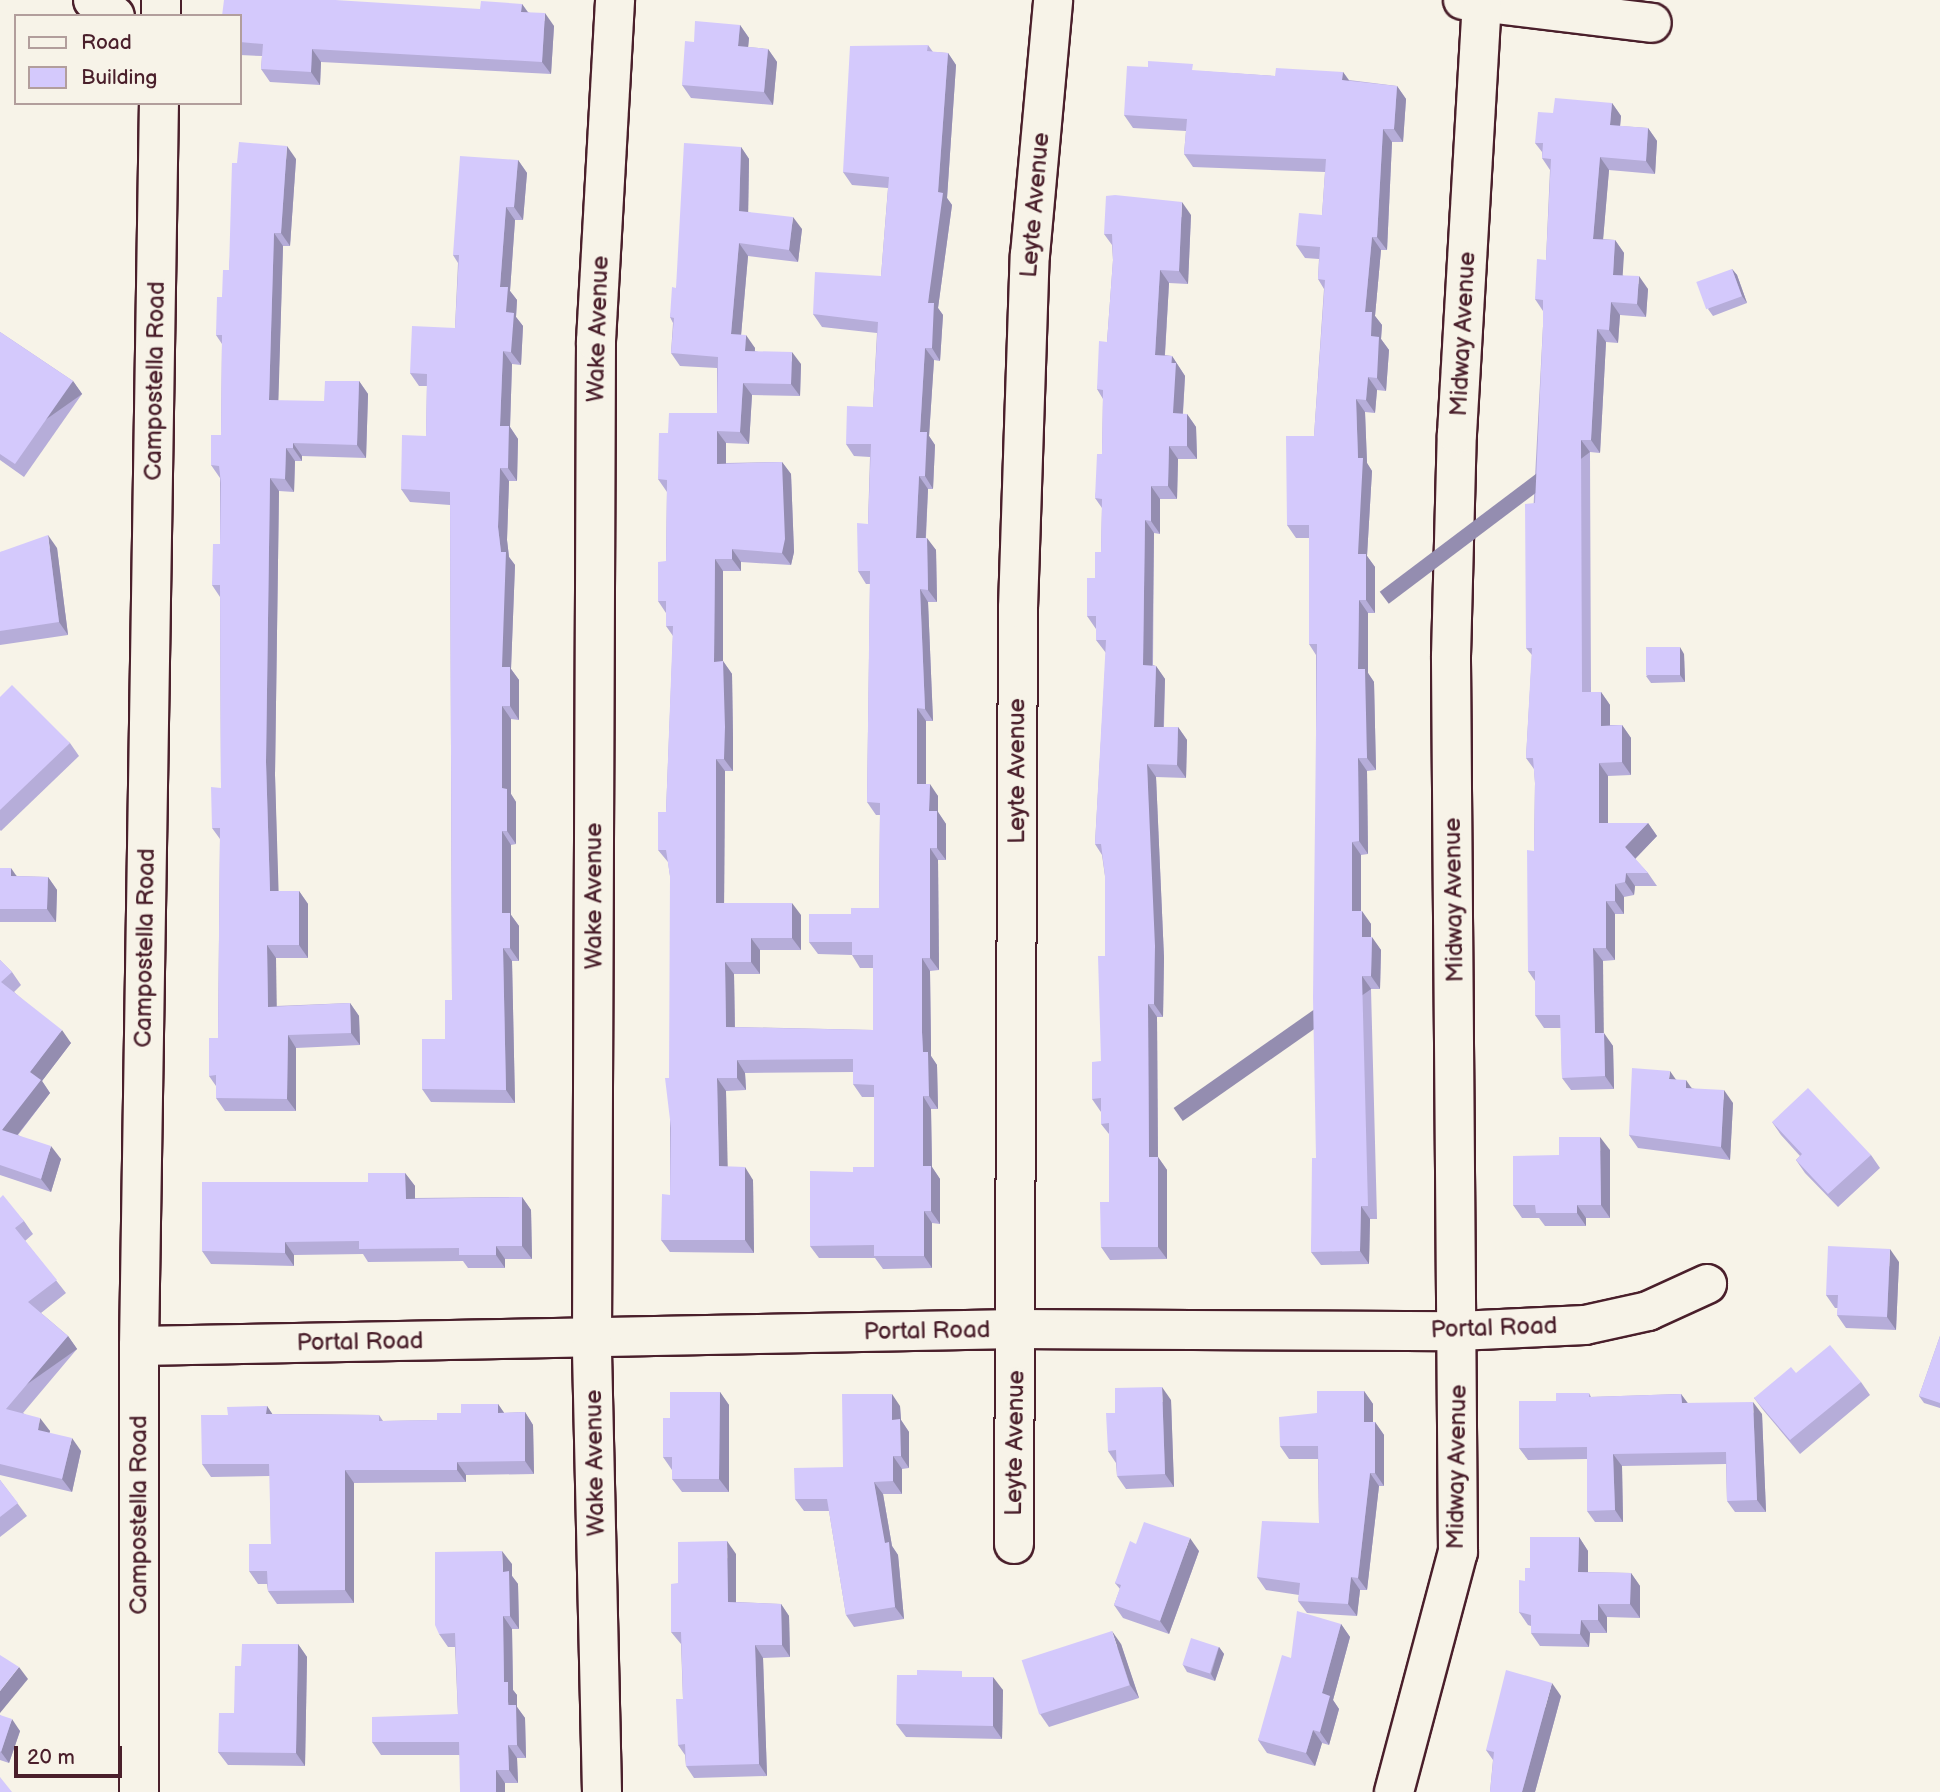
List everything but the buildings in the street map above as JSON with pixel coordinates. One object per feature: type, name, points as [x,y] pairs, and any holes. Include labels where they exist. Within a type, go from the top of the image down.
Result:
[{"type":"street","points":[[93,0],[112,14]]},
{"type":"street","name":"Wake Avenue","points":[[602,1792],[592,1338],[596,341],[615,0]]},
{"type":"street","name":"Leyte Avenue","points":[[1014,1544],[1018,595],[1030,255],[1053,0]]},
{"type":"street","points":[[1472,1],[1652,23]]},
{"type":"street","name":"Midway Avenue","points":[[1394,1792],[1458,1552],[1451,656],[1472,1]]},
{"type":"street","name":"Campostella Road","points":[[139,1792],[139,1346],[159,105]]},
{"type":"street","name":"Portal Road","points":[[139,1346],[1017,1329],[1458,1331],[1585,1325],[1648,1311],[1707,1284]]}]
